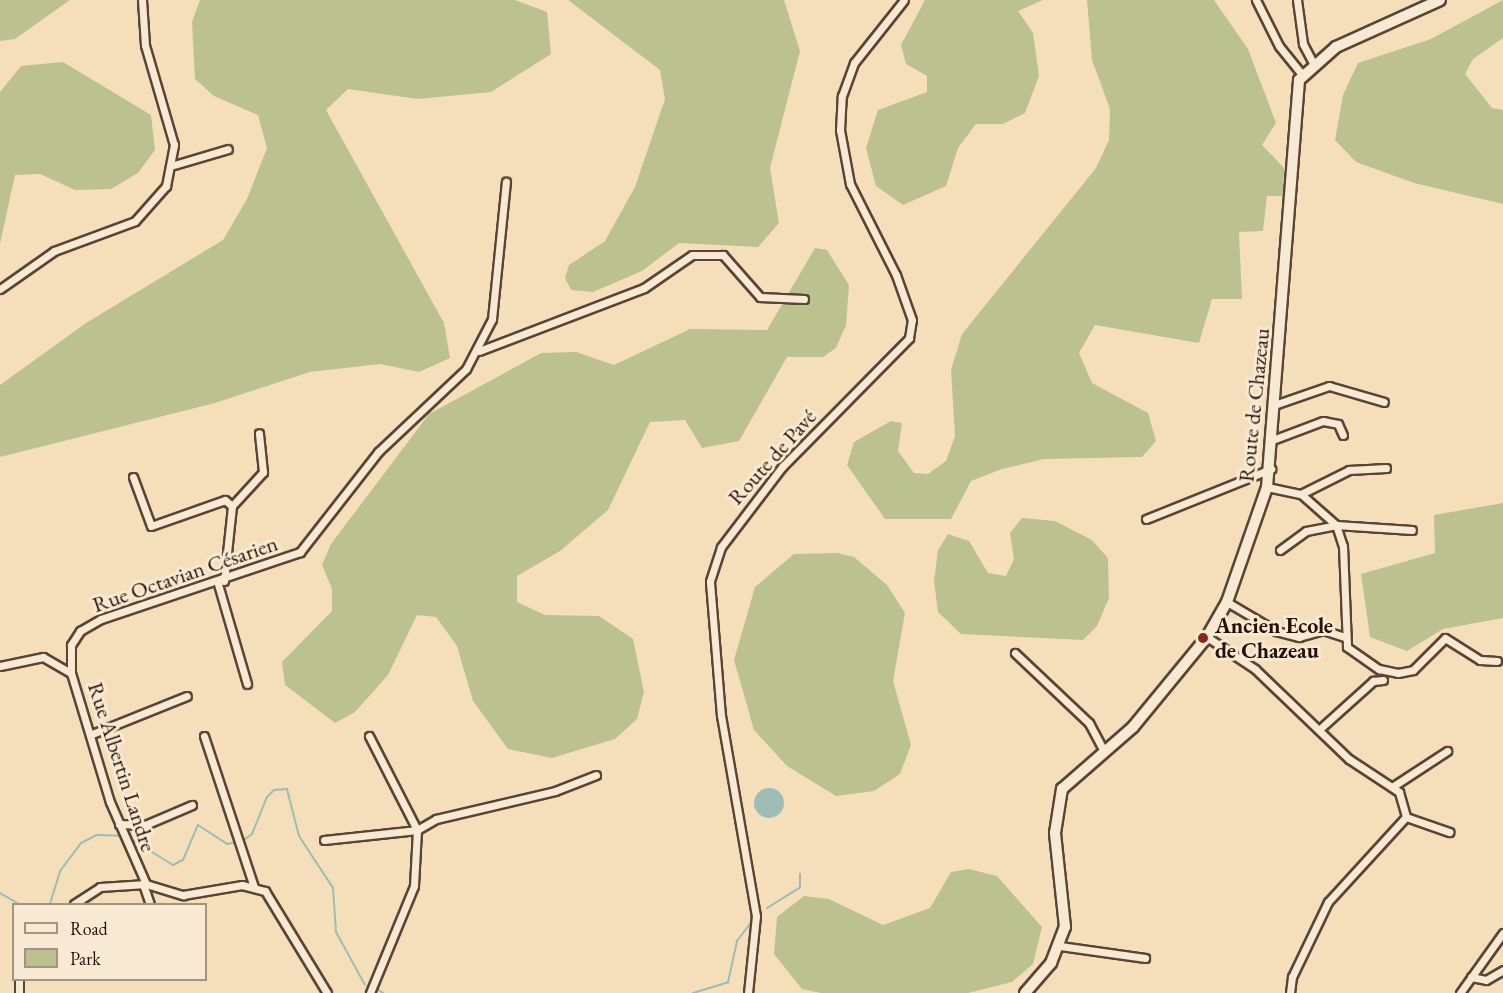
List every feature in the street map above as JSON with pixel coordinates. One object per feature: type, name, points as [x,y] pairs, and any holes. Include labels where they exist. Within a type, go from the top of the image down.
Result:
[{"type":"main road","name":"Route de Chazeau","points":[[1025,993],[1060,946],[1066,918],[1057,803],[1067,782],[1133,727],[1207,637],[1227,602],[1267,487],[1275,439],[1294,102],[1302,74],[1313,63],[1361,34],[1440,0]]},
{"type":"street","points":[[0,289],[54,251],[135,221],[166,186],[174,165],[174,145],[145,45],[142,0]]},
{"type":"street","name":"Route de Pavé","points":[[748,993],[756,916],[720,706],[710,581],[721,547],[782,467],[909,338],[912,320],[896,275],[850,184],[840,130],[842,96],[854,63],[904,0]]},
{"type":"street","points":[[1256,0],[1279,46],[1302,74]]},
{"type":"street","points":[[1297,0],[1303,44],[1313,63]]},
{"type":"street","points":[[174,165],[228,149]]},
{"type":"street","name":"Rue Octavian Césarien","points":[[71,673],[71,645],[80,631],[221,583],[300,552],[378,452],[479,351],[492,320],[499,279],[506,182]]},
{"type":"street","points":[[479,351],[645,288],[692,255],[723,255],[760,297],[804,299]]},
{"type":"street","points":[[1277,404],[1329,386],[1384,402]]},
{"type":"street","points":[[1275,439],[1323,421],[1338,424],[1343,435]]},
{"type":"street","points":[[247,684],[221,583],[232,506],[263,475],[259,432]]},
{"type":"street","points":[[1301,494],[1349,470],[1386,468]]},
{"type":"street","points":[[1146,519],[1271,469]]},
{"type":"street","points":[[133,477],[151,526],[225,500],[232,506]]},
{"type":"street","points":[[1267,487],[1301,494],[1336,525],[1343,546],[1347,647],[1379,669],[1398,674],[1413,670],[1445,638],[1480,660],[1497,661]]},
{"type":"street","points":[[1280,550],[1306,531],[1336,525],[1412,530]]},
{"type":"street","points":[[1227,602],[1276,631],[1299,637],[1323,630],[1345,637]]},
{"type":"street","points":[[1207,637],[1255,669],[1294,709],[1322,727],[1349,759],[1392,787],[1406,817],[1449,832]]},
{"type":"street","points":[[1015,653],[1089,723],[1104,751]]},
{"type":"street","name":"Rue Albertin Landre","points":[[0,666],[44,657],[71,673],[120,827],[145,884],[183,895],[254,887]]},
{"type":"street","points":[[1322,727],[1373,681],[1383,680]]},
{"type":"street","points":[[92,734],[186,696]]},
{"type":"street","points":[[204,736],[242,844],[254,887],[272,897],[327,993]]},
{"type":"street","points":[[369,736],[417,830],[414,886],[370,993]]},
{"type":"street","points":[[1392,787],[1447,752]]},
{"type":"street","points":[[324,840],[417,830],[466,809],[555,791],[596,775]]},
{"type":"street","points":[[120,827],[145,825],[192,805]]},
{"type":"street","points":[[1290,993],[1292,977],[1328,902],[1406,817]]},
{"type":"street","points":[[76,903],[100,887],[145,884],[150,903]]},
{"type":"street","points":[[1460,993],[1503,933]]},
{"type":"street","points":[[1060,946],[1145,958]]},
{"type":"street","points":[[1471,977],[1486,980],[1503,970]]},
{"type":"green space","points":[[0,0],[70,0],[15,39],[0,41]]},
{"type":"green space","points":[[200,0],[515,0],[547,12],[551,54],[491,92],[418,99],[348,89],[326,110],[444,323],[450,358],[419,372],[380,364],[310,372],[215,403],[0,457],[0,385],[86,323],[223,240],[247,199],[267,148],[258,115],[214,96],[195,79],[192,22]]},
{"type":"green space","points":[[568,0],[784,0],[800,51],[770,168],[779,223],[758,247],[679,243],[642,271],[593,292],[571,290],[565,278],[569,265],[605,241],[635,187],[665,99],[660,70]]},
{"type":"green space","points":[[925,0],[1043,0],[1018,11],[1033,33],[1039,76],[1025,113],[1003,124],[976,124],[958,148],[946,186],[903,205],[876,186],[866,148],[878,110],[927,92],[927,76],[906,64],[901,45]]},
{"type":"green space","points":[[1087,0],[1214,0],[1248,49],[1276,123],[1262,145],[1284,168],[1283,196],[1267,196],[1263,231],[1239,232],[1242,299],[1212,299],[1199,343],[1095,325],[1079,353],[1092,383],[1148,413],[1156,441],[1142,457],[1044,459],[1002,469],[971,481],[951,519],[885,519],[847,465],[854,442],[891,421],[902,423],[898,451],[914,473],[928,474],[946,461],[955,436],[951,370],[962,334],[1096,168],[1109,140],[1110,109],[1092,60]]},
{"type":"green space","points":[[1503,0],[1503,38],[1473,59],[1465,74],[1492,108],[1503,110],[1503,204],[1414,183],[1356,162],[1335,140],[1343,95],[1358,63],[1431,39]]},
{"type":"green space","points":[[63,62],[151,115],[155,150],[138,173],[111,189],[75,190],[40,174],[15,175],[0,244],[0,92],[21,66]]},
{"type":"green space","points":[[815,248],[827,250],[849,285],[846,325],[836,348],[823,357],[787,357],[739,441],[702,448],[685,420],[650,422],[608,510],[560,551],[517,576],[517,602],[545,615],[599,616],[633,639],[644,692],[637,719],[615,739],[552,758],[508,749],[473,701],[457,646],[436,617],[417,615],[388,675],[355,712],[335,723],[285,685],[282,662],[332,611],[332,589],[322,565],[331,544],[429,414],[541,353],[576,352],[614,365],[690,329],[767,330]]},
{"type":"green space","points":[[1503,503],[1503,618],[1443,629],[1407,651],[1370,637],[1361,574],[1435,553],[1434,515]]},
{"type":"green space","points":[[1022,518],[1055,521],[1092,540],[1108,558],[1109,598],[1097,626],[1083,640],[961,634],[938,612],[934,581],[938,550],[948,534],[969,541],[988,573],[1006,576],[1014,559],[1010,533]]},
{"type":"green space","points":[[837,553],[854,557],[887,585],[905,613],[893,681],[911,745],[900,774],[874,791],[836,796],[787,766],[754,730],[734,660],[755,587],[794,554]]},
{"type":"green space","points":[[969,869],[997,876],[1042,927],[1033,964],[1012,982],[968,993],[821,993],[802,989],[774,954],[777,917],[804,896],[829,899],[883,925],[930,908],[951,872]]},
{"type":"water","points":[[769,788],[780,792],[784,803],[780,814],[769,818],[758,814],[754,803],[758,792]]},
{"type":"waterway","points":[[128,837],[173,865],[183,860],[198,825],[227,844],[243,841],[252,834],[267,797],[274,790],[287,789],[299,836],[333,888],[336,932],[365,985]]},
{"type":"waterway","points":[[50,903],[60,871],[81,843],[97,835],[122,836]]},
{"type":"waterway","points":[[767,908],[800,887],[800,874]]},
{"type":"waterway","points":[[0,893],[17,903]]},
{"type":"waterway","points":[[693,993],[728,982],[737,941],[752,921]]},
{"type":"waterway","points":[[376,988],[383,993]]},
{"type":"place","name":"Ancien Ecole de Chazeau","points":[[1203,638]]}]
